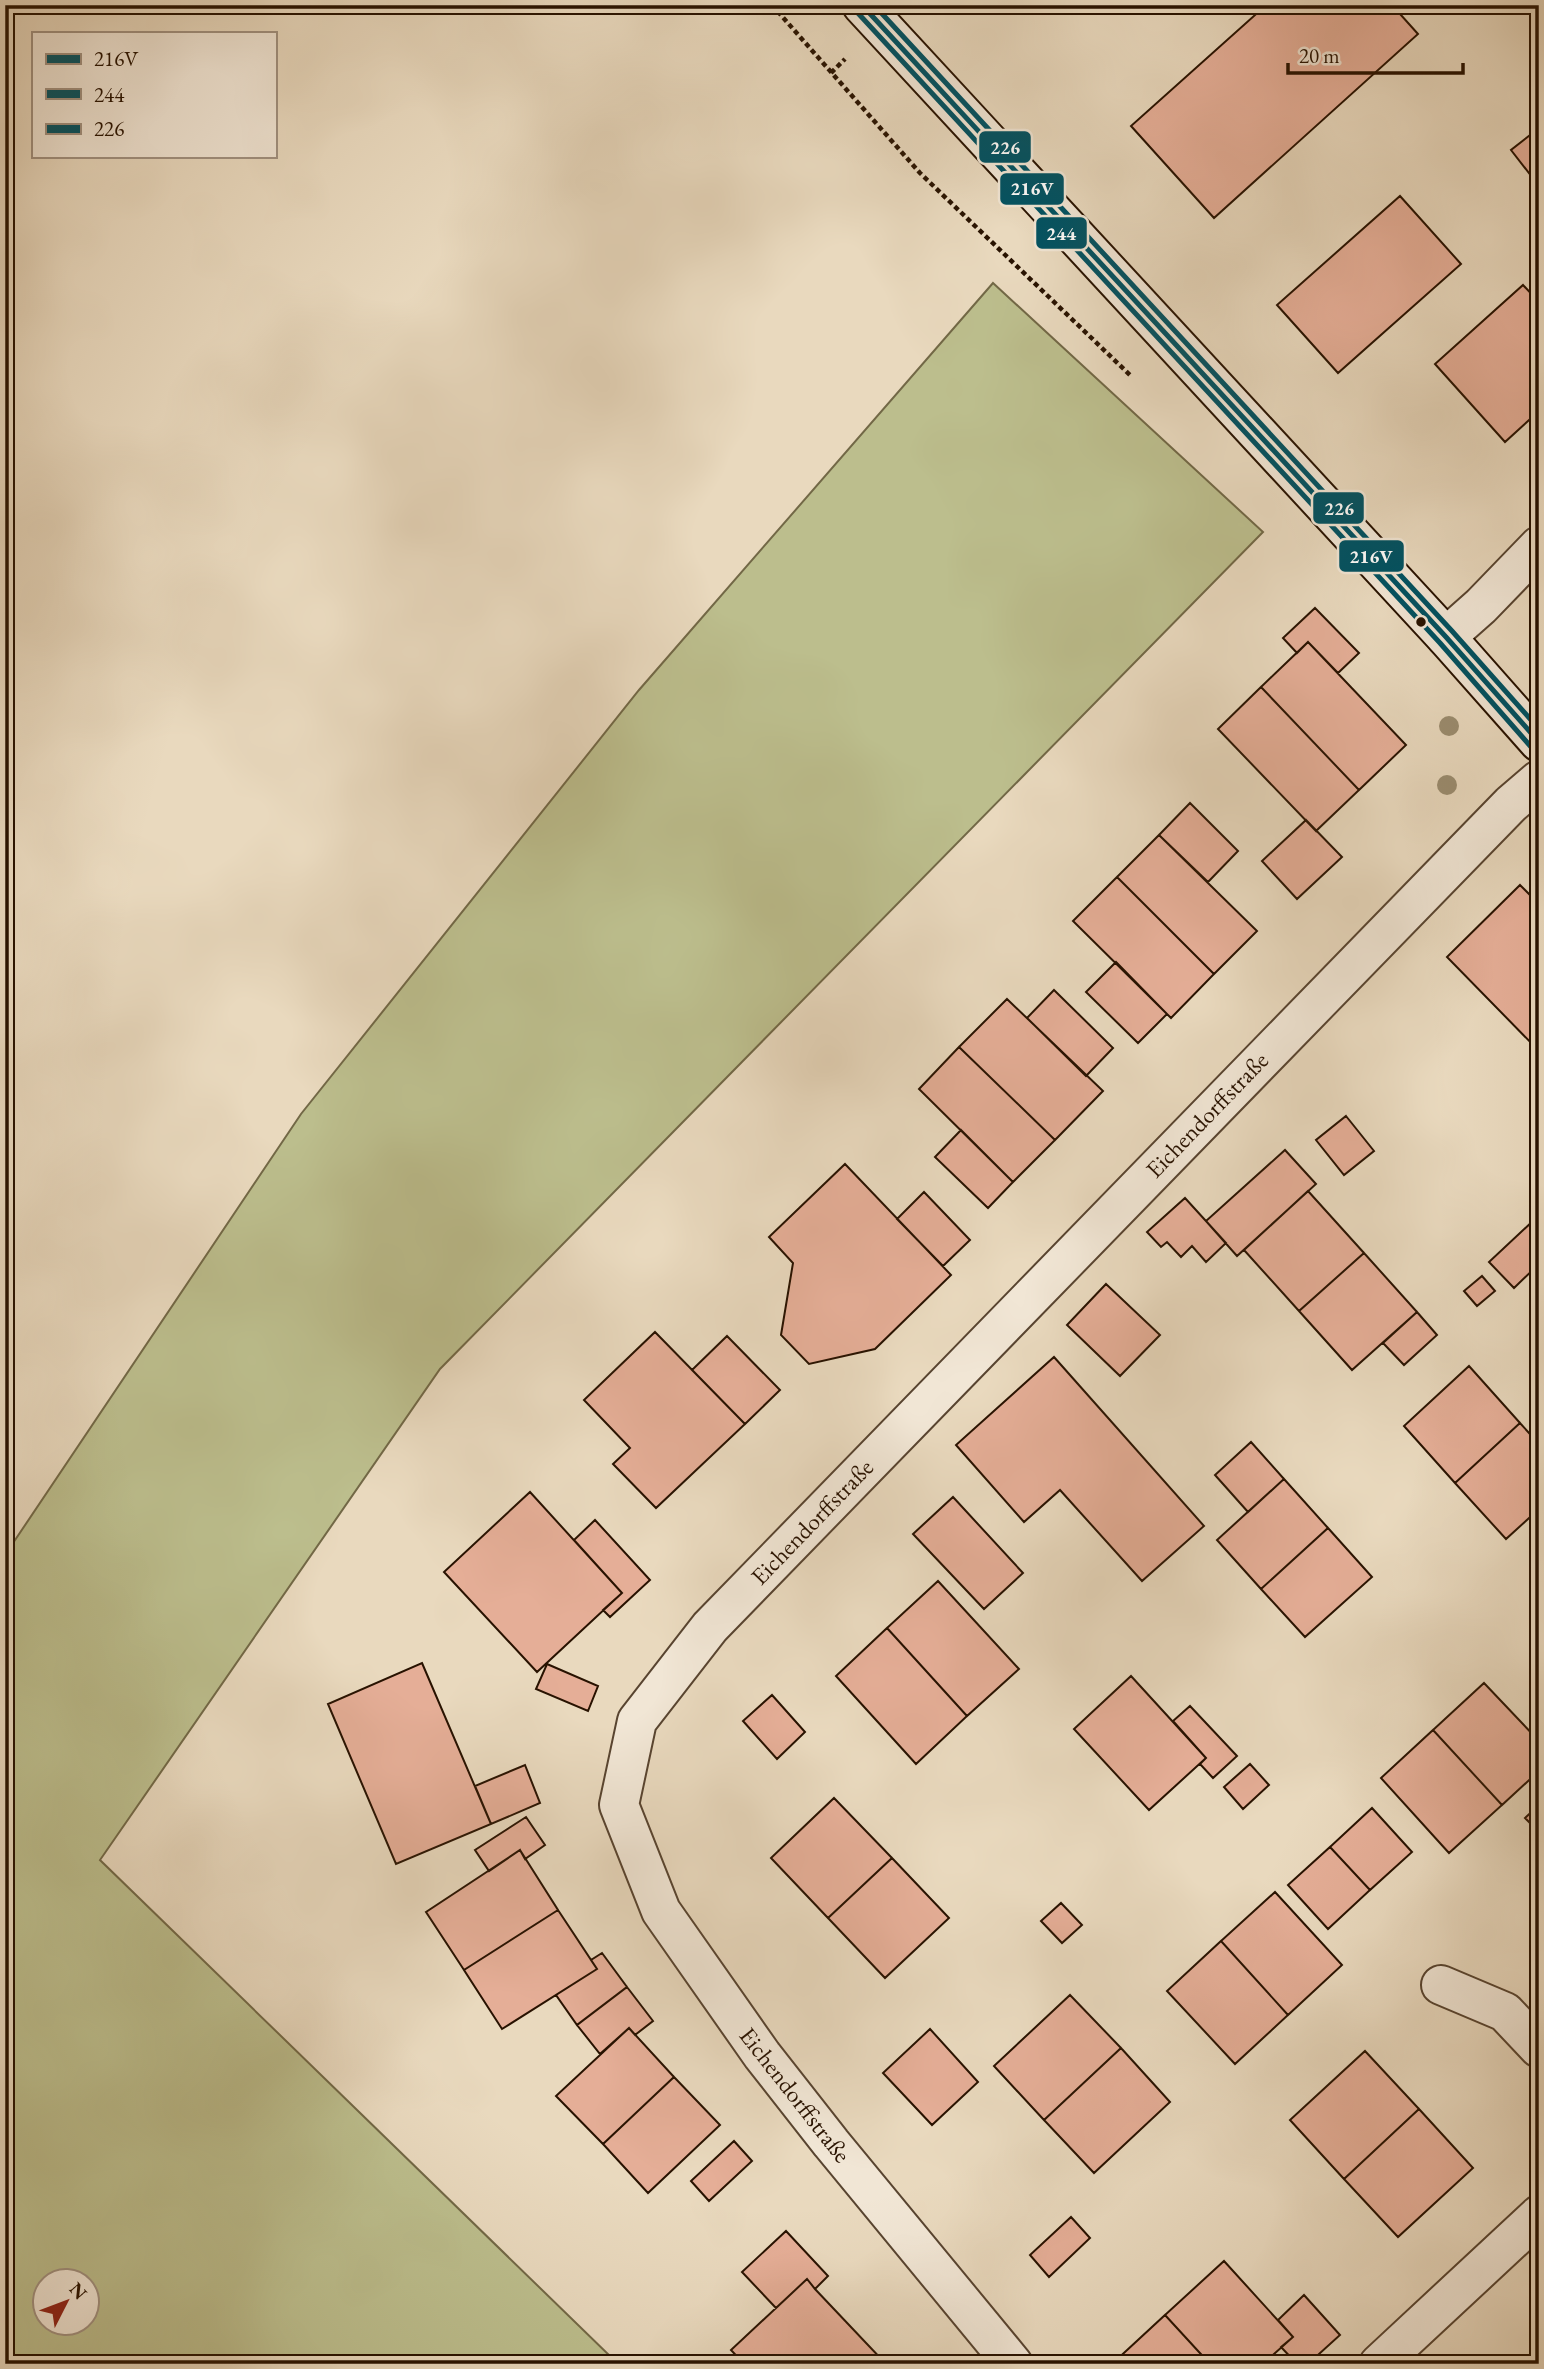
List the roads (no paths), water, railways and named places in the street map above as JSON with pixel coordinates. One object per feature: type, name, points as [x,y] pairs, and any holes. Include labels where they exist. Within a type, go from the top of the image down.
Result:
[{"type":"street","points":[[862,5],[1446,637],[1539,742]]},
{"type":"street","points":[[1446,637],[1481,606],[1539,546]]},
{"type":"street","name":"Eichendorffstraße","points":[[1013,2364],[779,2077],[661,1911],[619,1805],[637,1721],[710,1627],[1503,812],[1539,780]]},
{"type":"street","points":[[1441,1985],[1505,2012],[1539,2048]]},
{"type":"street","points":[[1379,2364],[1539,2215]]}]
